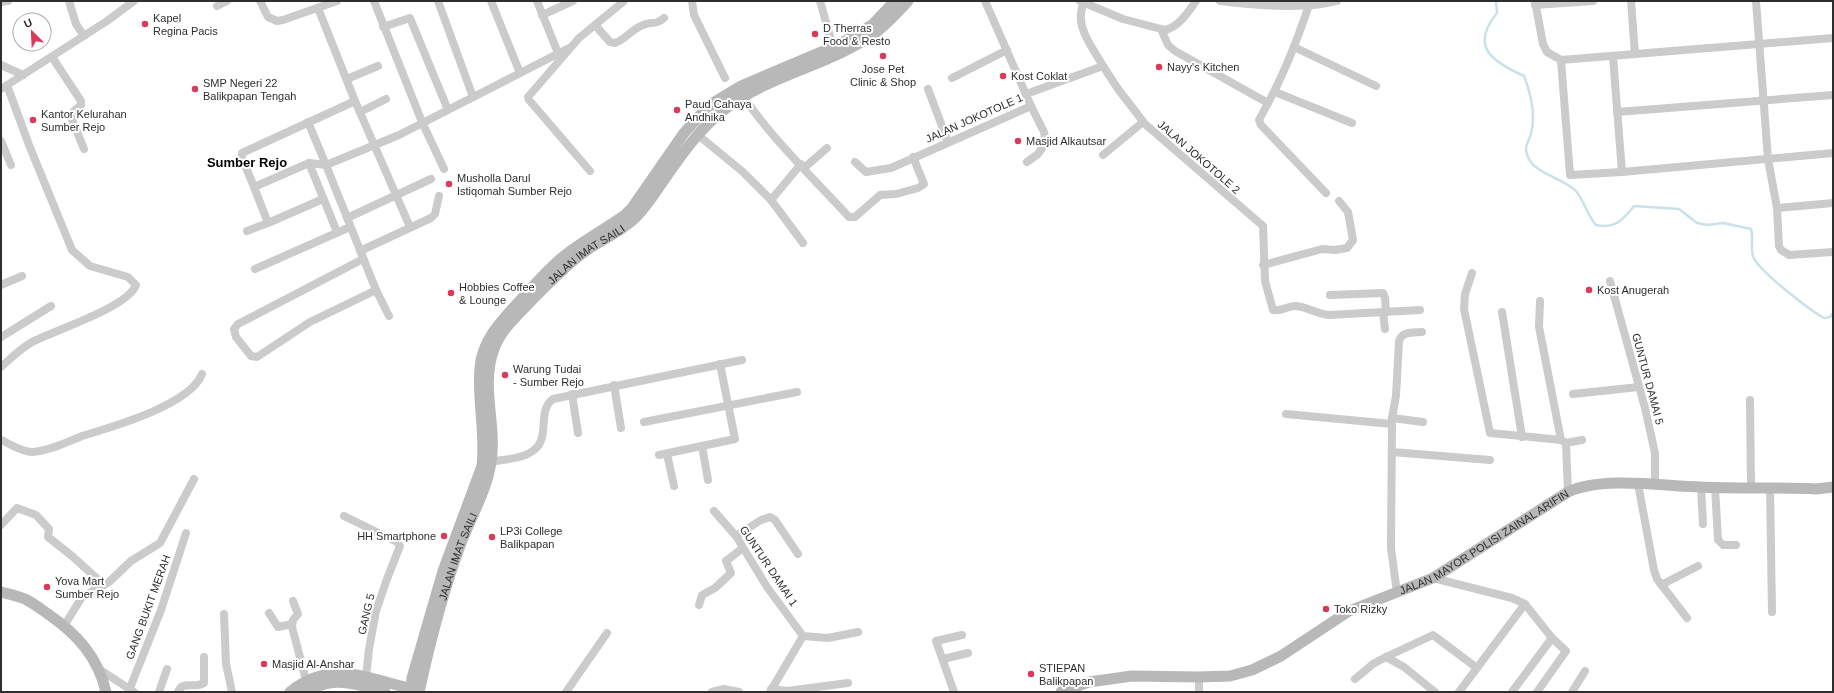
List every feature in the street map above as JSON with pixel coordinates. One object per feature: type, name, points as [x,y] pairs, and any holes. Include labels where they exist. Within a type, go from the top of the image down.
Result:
[{"type":"main road","name":"JALAN IMAT SAILI","points":[[415,688],[428,653],[452,569],[487,479],[491,462],[492,433],[488,378],[494,348],[506,329],[547,284],[632,208],[684,133],[708,108],[741,86],[833,47],[872,24],[895,1]]},
{"type":"main road","name":"JALAN IMAT SAILI","points":[[415,688],[443,570],[482,466],[483,436],[480,368],[486,344],[501,321],[547,271],[563,257],[599,237],[625,226],[641,211],[681,155],[698,135],[723,110],[743,96],[838,54],[861,42],[876,32],[908,1]]},
{"type":"main road","name":"JALAN MAYOR POLISI ZAINAL ARIFIN","points":[[1061,692],[1089,682],[1132,676],[1230,676],[1261,666],[1281,656],[1349,611],[1433,578],[1568,492],[1579,487],[1592,484],[1638,484],[1701,487],[1816,489],[1833,487]]},
{"type":"main road","points":[[1,592],[25,599],[64,626],[85,646],[99,669],[106,692]]},
{"type":"main road","points":[[290,692],[306,680],[336,672],[415,688]]},
{"type":"main road","points":[[306,692],[318,686],[333,682],[351,682],[385,692]]},
{"type":"street","points":[[1,2],[8,1]]},
{"type":"street","points":[[69,1],[76,24],[84,36]]},
{"type":"street","points":[[1,367],[15,354],[32,343],[91,317],[131,294],[136,285],[128,277],[90,266],[72,250],[4,87],[84,36],[134,1]]},
{"type":"street","points":[[217,6],[227,1]]},
{"type":"street","points":[[260,1],[268,17],[277,21],[337,1]]},
{"type":"street","points":[[374,1],[383,27],[422,122],[444,169]]},
{"type":"street","points":[[438,1],[473,98]]},
{"type":"street","points":[[491,1],[520,73]]},
{"type":"street","points":[[537,1],[558,53]]},
{"type":"street","points":[[542,15],[573,1]]},
{"type":"street","points":[[692,1],[694,15],[725,78]]},
{"type":"street","points":[[820,1],[833,47]]},
{"type":"street","name":"JALAN JOKOTOLE 1","points":[[855,162],[863,170],[871,172],[890,168],[1031,106],[984,1]]},
{"type":"street","points":[[1083,2],[1123,19],[1161,29],[1168,29],[1180,21],[1196,1]]},
{"type":"street","points":[[1220,1],[1243,4],[1310,5],[1337,1]]},
{"type":"street","points":[[1593,1],[1535,3],[1543,44],[1547,52],[1561,60],[1613,57],[1833,38]]},
{"type":"street","points":[[1632,1],[1635,54]]},
{"type":"street","points":[[1756,1],[1768,159],[1777,208],[1779,246],[1784,253],[1789,255],[1833,252]]},
{"type":"street","points":[[590,171],[528,99],[529,95],[570,48],[623,2]]},
{"type":"street","name":"JALAN JOKOTOLE 2","points":[[1083,2],[1080,20],[1081,26],[1103,66],[1143,122],[1236,204],[1261,223],[1264,229],[1263,265],[1268,293],[1272,308],[1275,311],[1297,306],[1325,314],[1420,310]]},
{"type":"street","points":[[1310,5],[1275,92],[1259,120],[1261,125],[1326,193]]},
{"type":"street","points":[[318,8],[373,145],[397,195],[410,227]]},
{"type":"street","points":[[383,27],[410,18],[448,110]]},
{"type":"street","points":[[595,25],[610,42],[615,43],[639,27],[647,24],[656,24],[664,18]]},
{"type":"street","points":[[1161,29],[1168,45],[1175,51],[1268,103]]},
{"type":"street","points":[[1294,47],[1376,86]]},
{"type":"street","points":[[254,187],[309,163],[326,165],[373,145],[473,98],[570,48]]},
{"type":"street","points":[[952,78],[1007,50]]},
{"type":"street","points":[[52,57],[81,100],[81,105],[72,113],[71,117],[84,149]]},
{"type":"street","points":[[1613,57],[1622,172]]},
{"type":"street","points":[[1561,60],[1569,174],[1622,172],[1833,153]]},
{"type":"street","points":[[1,65],[23,75]]},
{"type":"street","points":[[347,79],[378,66]]},
{"type":"street","points":[[1026,94],[1103,66]]},
{"type":"street","points":[[928,89],[948,142]]},
{"type":"street","points":[[1275,92],[1352,123]]},
{"type":"street","points":[[1617,112],[1833,95]]},
{"type":"street","points":[[743,96],[761,121],[849,217],[852,218],[880,195],[896,194],[918,188],[924,184],[911,158]]},
{"type":"street","points":[[360,112],[386,99]]},
{"type":"street","points":[[268,223],[242,158],[242,152],[355,101]]},
{"type":"street","points":[[1027,162],[1038,154],[1046,142],[1044,132],[1031,106]]},
{"type":"street","points":[[308,122],[376,290],[389,316]]},
{"type":"street","points":[[1103,155],[1143,122]]},
{"type":"street","points":[[698,135],[743,172],[771,200],[803,243]]},
{"type":"street","points":[[1,141],[11,165]]},
{"type":"street","points":[[771,200],[802,166],[827,148]]},
{"type":"street","points":[[309,163],[337,232]]},
{"type":"street","points":[[347,218],[431,179]]},
{"type":"street","points":[[376,290],[310,322],[257,357],[251,356],[236,337],[234,329],[238,324],[410,227],[433,216],[438,196]]},
{"type":"street","points":[[247,231],[323,199]]},
{"type":"street","points":[[1263,265],[1322,249],[1343,250],[1347,248],[1352,243],[1348,212],[1339,201]]},
{"type":"street","points":[[1777,208],[1833,202]]},
{"type":"street","points":[[255,268],[350,227]]},
{"type":"street","points":[[1472,273],[1465,294],[1464,309],[1490,432],[1492,434],[1564,441],[1582,440]]},
{"type":"street","points":[[1,285],[22,276]]},
{"type":"street","name":"GUNTUR DAMAI 5","points":[[1610,281],[1639,387],[1655,453],[1656,485]]},
{"type":"street","points":[[1330,295],[1383,293],[1385,298],[1384,329]]},
{"type":"street","points":[[1540,301],[1539,328],[1564,441],[1568,492]]},
{"type":"street","points":[[1,337],[51,306]]},
{"type":"street","points":[[1502,312],[1522,437]]},
{"type":"street","points":[[1397,593],[1391,548],[1392,421],[1396,396],[1400,337],[1405,334],[1422,332]]},
{"type":"street","points":[[491,462],[526,455],[536,449],[540,442],[546,406],[548,402],[560,396],[742,360]]},
{"type":"street","points":[[674,486],[663,454],[735,439],[720,364]]},
{"type":"street","points":[[1,440],[32,452],[126,423],[156,410],[184,393],[199,381],[202,374]]},
{"type":"street","points":[[614,385],[621,428]]},
{"type":"street","points":[[1573,394],[1639,387]]},
{"type":"street","points":[[644,422],[797,392]]},
{"type":"street","points":[[572,394],[578,433]]},
{"type":"street","points":[[1750,400],[1751,487]]},
{"type":"street","points":[[1286,414],[1423,422]]},
{"type":"street","points":[[702,446],[708,480]]},
{"type":"street","points":[[1392,452],[1490,460]]},
{"type":"street","points":[[64,626],[82,597],[104,585],[132,562],[160,543],[194,478]]},
{"type":"street","points":[[1638,484],[1654,570],[1661,585],[1687,618]]},
{"type":"street","points":[[1701,487],[1703,524]]},
{"type":"street","points":[[1715,487],[1718,540],[1723,545],[1736,545]]},
{"type":"street","points":[[1770,487],[1772,612]]},
{"type":"street","points":[[1,525],[17,508],[36,515],[49,529],[48,537],[104,585]]},
{"type":"street","name":"GUNTUR DAMAI 1","points":[[714,511],[736,536],[767,587],[803,636]]},
{"type":"street","name":"GANG 5","points":[[344,516],[399,544],[400,548],[376,611],[369,649],[366,677]]},
{"type":"street","points":[[736,536],[761,520],[770,517],[775,520],[798,554]]},
{"type":"street","name":"GANG BUKIT MERAH","points":[[132,690],[161,610],[186,533]]},
{"type":"street","points":[[699,605],[702,595],[715,588],[730,573],[726,560],[743,548]]},
{"type":"street","points":[[1661,585],[1698,566]]},
{"type":"street","points":[[1433,578],[1512,598],[1525,604],[1552,638],[1566,651],[1538,692]]},
{"type":"street","points":[[293,601],[298,614],[292,624],[302,673],[306,680]]},
{"type":"street","points":[[1459,692],[1525,604]]},
{"type":"street","points":[[269,613],[278,627],[292,624]]},
{"type":"street","points":[[224,614],[226,664],[232,692]]},
{"type":"street","points":[[770,691],[803,636],[828,638],[858,632]]},
{"type":"street","points":[[566,692],[607,633]]},
{"type":"street","points":[[954,692],[937,640],[962,635]]},
{"type":"street","points":[[1355,679],[1373,664],[1433,635],[1477,668]]},
{"type":"street","points":[[1512,692],[1552,638]]},
{"type":"street","points":[[943,659],[968,653]]},
{"type":"street","points":[[178,692],[180,687],[184,685],[195,686],[204,683],[204,657]]},
{"type":"street","points":[[1386,657],[1404,667],[1435,692]]},
{"type":"street","points":[[99,669],[132,690]]},
{"type":"street","points":[[159,692],[167,669]]},
{"type":"street","points":[[1572,692],[1585,671]]},
{"type":"street","points":[[1199,677],[1199,692]]},
{"type":"street","points":[[770,691],[787,691],[848,683]]},
{"type":"street","points":[[712,692],[724,689],[739,692]]},
{"type":"waterway","points":[[1496,1],[1497,13],[1489,25],[1485,35],[1485,44],[1488,52],[1494,59],[1524,76],[1531,97],[1533,112],[1531,134],[1526,148],[1530,161],[1541,171],[1575,190],[1596,225],[1608,226],[1618,222],[1634,206],[1679,209],[1697,223],[1707,225],[1723,223],[1751,229],[1753,256],[1756,262],[1773,279],[1797,299],[1824,318],[1830,317],[1833,313]]},
{"type":"place","name":"Kapel Regina Pacis","points":[[145,24]]},
{"type":"place","name":"D Therras Food & Resto","points":[[815,34]]},
{"type":"place","name":"Jose Pet Clinic & Shop","points":[[883,56]]},
{"type":"place","name":"Nayy's Kitchen","points":[[1159,67]]},
{"type":"place","name":"Kost Coklat","points":[[1003,76]]},
{"type":"place","name":"SMP Negeri 22 Balikpapan Tengah","points":[[195,89]]},
{"type":"place","name":"Paud Cahaya Andhika","points":[[677,110]]},
{"type":"place","name":"Kantor Kelurahan Sumber Rejo","points":[[33,120]]},
{"type":"place","name":"Masjid Alkautsar","points":[[1018,141]]},
{"type":"place","name":"Musholla Darul Istiqomah Sumber Rejo","points":[[449,184]]},
{"type":"place","name":"Kost Anugerah","points":[[1589,290]]},
{"type":"place","name":"Hobbies Coffee & Lounge","points":[[451,293]]},
{"type":"place","name":"Warung Tudai - Sumber Rejo","points":[[505,375]]},
{"type":"place","name":"HH Smartphone","points":[[444,536]]},
{"type":"place","name":"LP3i College Balikpapan","points":[[492,537]]},
{"type":"place","name":"Yova Mart Sumber Rejo","points":[[47,587]]},
{"type":"place","name":"Toko Rizky","points":[[1326,609]]},
{"type":"place","name":"Masjid Al-Anshar","points":[[264,664]]},
{"type":"place","name":"STIEPAN Balikpapan","points":[[1031,674]]},
{"type":"district","name":"Sumber Rejo","points":[[247,162]]}]
